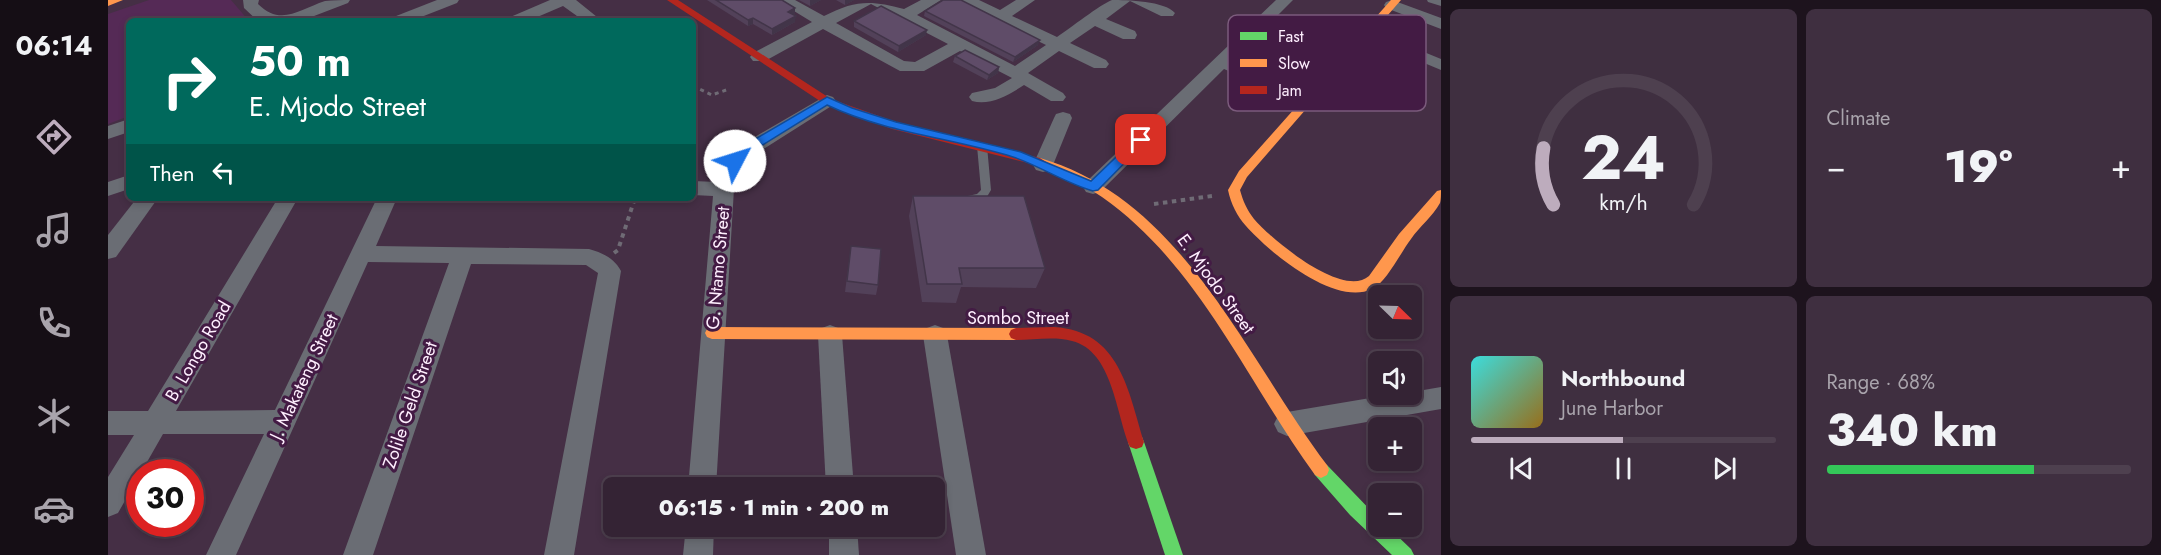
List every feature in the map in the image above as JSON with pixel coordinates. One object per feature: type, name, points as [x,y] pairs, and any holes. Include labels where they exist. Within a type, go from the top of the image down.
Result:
[{"type":"street","points":[[108,3],[118,0]]},
{"type":"street","points":[[251,0],[250,5],[264,18]]},
{"type":"street","points":[[291,18],[342,0]]},
{"type":"street","points":[[405,18],[451,0]]},
{"type":"street","points":[[521,18],[565,0],[590,18]]},
{"type":"street","name":"E. Mjodo Street","points":[[672,0],[827,101],[882,122],[1017,154],[1093,187],[1122,206],[1157,234],[1190,273],[1287,424],[1347,502],[1405,555]]},
{"type":"street","points":[[784,0],[900,66],[918,67],[960,44]]},
{"type":"street","points":[[759,57],[866,0]]},
{"type":"street","points":[[876,0],[1058,97]]},
{"type":"street","points":[[906,14],[933,0]]},
{"type":"street","points":[[966,0],[1100,64]]},
{"type":"street","points":[[1001,16],[1027,0]]},
{"type":"street","points":[[978,97],[1000,93],[1058,44],[1123,0]]},
{"type":"street","points":[[1137,0],[1167,13]]},
{"type":"street","points":[[1270,15],[1285,0]]},
{"type":"street","points":[[1383,15],[1394,2],[1422,15]]},
{"type":"street","points":[[1426,17],[1441,24]]},
{"type":"street","points":[[1095,20],[1129,35]]},
{"type":"street","points":[[1093,187],[1228,55]]},
{"type":"street","points":[[1426,59],[1441,65]]},
{"type":"street","points":[[1221,62],[1228,65]]},
{"type":"street","name":"G. Ntamo Street","points":[[703,477],[724,189],[735,161],[741,154],[827,101]]},
{"type":"street","points":[[1301,111],[1241,177],[1234,186],[1234,194],[1237,203],[1256,228],[1285,254],[1328,280],[1360,288],[1368,285],[1396,247],[1441,194]]},
{"type":"street","points":[[1043,165],[1063,118]]},
{"type":"street","points":[[108,133],[126,126]]},
{"type":"street","points":[[108,189],[126,183]]},
{"type":"street","points":[[696,188],[724,189]]},
{"type":"street","points":[[108,251],[146,201]]},
{"type":"street","name":"B. Longo Road","points":[[108,503],[286,201]]},
{"type":"street","name":"J. Makateng Street","points":[[221,555],[386,201]]},
{"type":"street","points":[[360,254],[589,257],[602,262],[610,271],[559,555]]},
{"type":"street","name":"Zolile Geld Street","points":[[357,555],[463,255]]},
{"type":"street","name":"Sombo Street","points":[[712,333],[1067,334],[1084,338],[1101,350],[1112,370],[1174,555]]},
{"type":"street","points":[[830,335],[839,477]]},
{"type":"street","points":[[935,335],[971,555]]},
{"type":"street","points":[[1287,424],[1441,398]]},
{"type":"street","points":[[108,423],[284,422]]},
{"type":"street","points":[[698,555],[699,537]]},
{"type":"street","points":[[843,537],[844,555]]},
{"type":"lane","points":[[1431,0],[1441,3]]},
{"type":"lane","points":[[958,200],[976,199],[986,190],[982,146]]},
{"type":"path","points":[[696,87],[712,95],[729,89]]},
{"type":"path","points":[[1122,206],[1140,206],[1179,199],[1234,194]]},
{"type":"path","points":[[602,262],[618,250],[633,201]]},
{"type":"shaded area","points":[[149,0],[231,0],[246,18],[126,18],[126,117],[108,124],[108,14]]},
{"type":"building","points":[[716,0],[782,0],[795,8],[788,12],[796,16],[772,29],[753,18],[748,20]]},
{"type":"building","points":[[943,0],[961,0],[1040,40],[1015,57],[925,11]]},
{"type":"building","points":[[881,6],[927,30],[899,46],[854,21]]},
{"type":"building","points":[[965,50],[999,67],[989,75],[955,56]]},
{"type":"building","points":[[913,196],[1024,196],[1045,268],[959,268],[962,284],[927,284]]},
{"type":"building","points":[[851,246],[881,249],[878,285],[847,281]]},
{"type":"traffic: fast","points":[[1136,442],[1174,555]]},
{"type":"traffic: fast","points":[[1321,470],[1356,509],[1405,555]]},
{"type":"traffic: slow","points":[[108,3],[118,0]]},
{"type":"traffic: slow","points":[[1383,15],[1396,0]]},
{"type":"traffic: slow","points":[[1298,111],[1243,174],[1234,190],[1238,205],[1249,222],[1287,256],[1310,271],[1332,282],[1351,287],[1369,285],[1379,275],[1390,256],[1418,220],[1441,194]]},
{"type":"traffic: slow","points":[[1040,162],[1106,194],[1141,221],[1172,252],[1224,323],[1295,435],[1321,470]]},
{"type":"traffic: slow","points":[[712,333],[1016,334]]},
{"type":"traffic: jam","points":[[672,0],[827,101],[896,126],[1040,162]]},
{"type":"traffic: jam","points":[[1016,334],[1062,334],[1077,336],[1090,342],[1101,353],[1117,381],[1136,442]]},
{"type":"route","points":[[735,161],[749,148],[827,101],[848,111],[894,125],[1017,154],[1093,187],[1141,140]]}]
